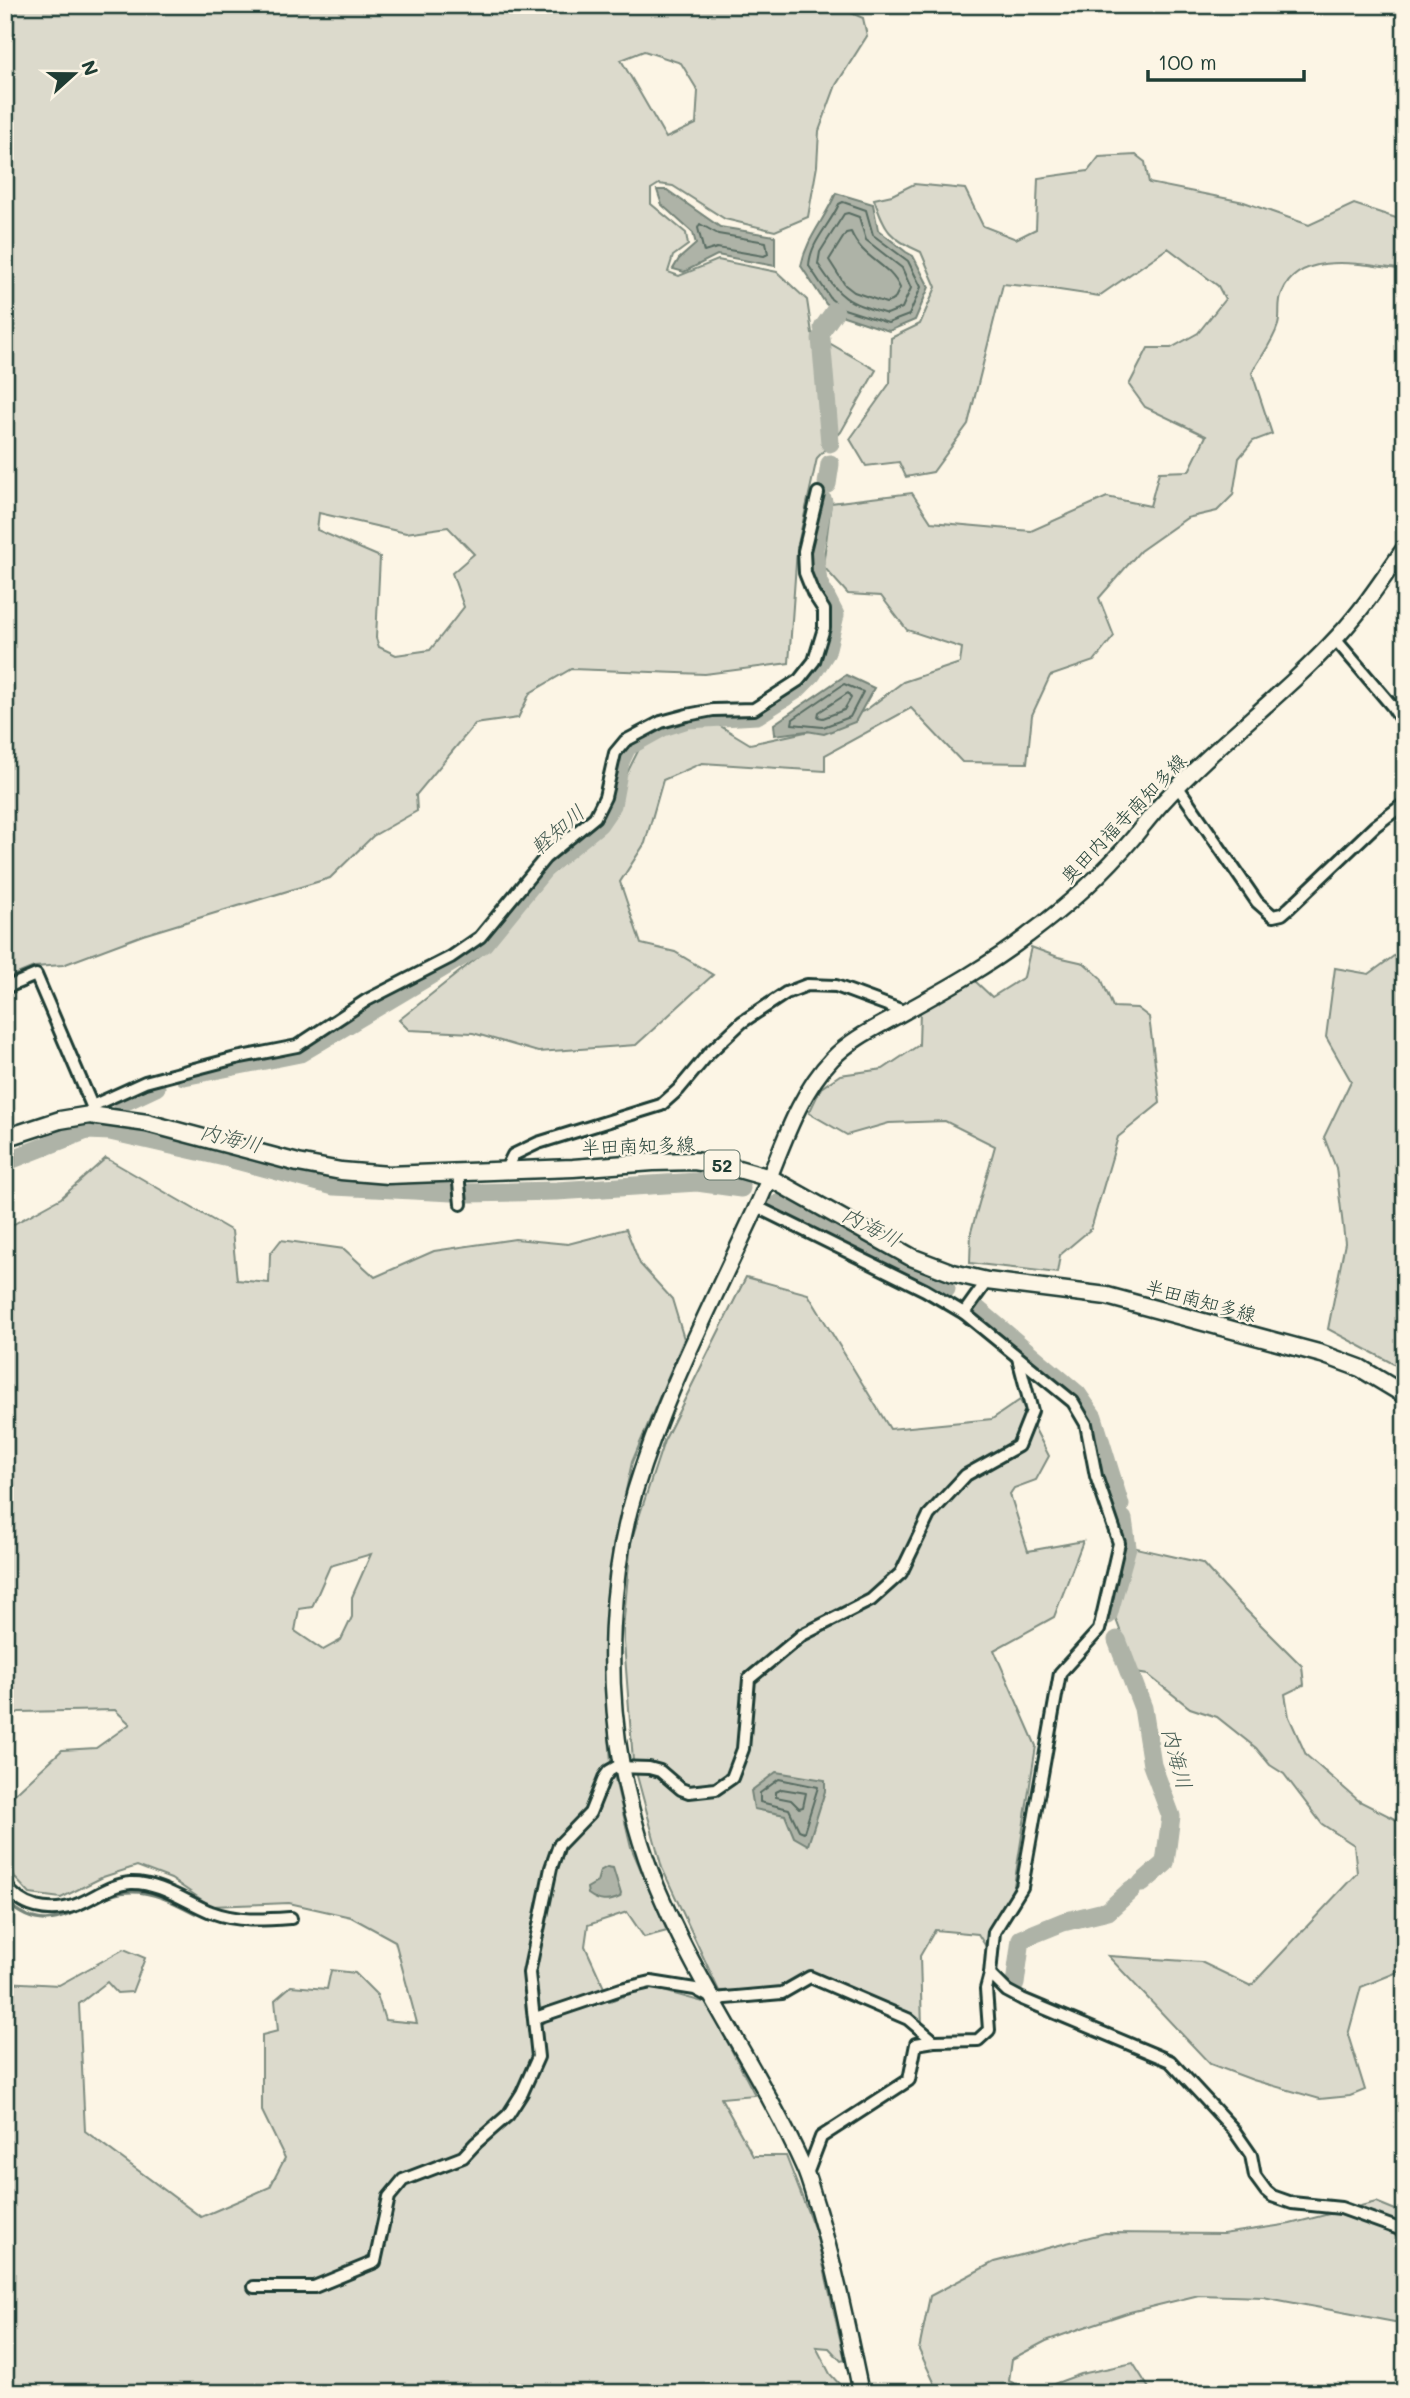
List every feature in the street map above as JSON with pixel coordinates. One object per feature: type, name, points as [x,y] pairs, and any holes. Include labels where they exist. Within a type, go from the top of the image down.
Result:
[{"type":"main road","name":"半田南知多線","points":[[5,1138],[91,1111],[148,1123],[298,1163],[341,1171],[388,1175],[694,1161],[728,1166],[770,1178],[911,1257],[953,1273],[987,1281],[1107,1296],[1322,1354],[1360,1368],[1405,1395]]},
{"type":"street","points":[[5,988],[36,975],[91,1111],[145,1082],[297,1045],[367,1000],[451,957],[480,937],[545,858],[595,817],[605,797],[615,753],[625,741],[661,722],[687,715],[713,710],[754,709],[799,680],[814,661],[824,628],[824,610],[805,573],[804,551],[818,493]]},
{"type":"street","name":"奥田内福寺南知多線","points":[[861,2393],[828,2244],[807,2174],[774,2105],[701,1977],[665,1906],[651,1873],[638,1830],[622,1767],[615,1708],[613,1631],[617,1584],[633,1497],[671,1393],[770,1178],[793,1120],[826,1065],[862,1034],[906,1012],[1026,938],[1071,901],[1224,741],[1335,639],[1359,612],[1405,547]]},
{"type":"street","points":[[1335,639],[1392,706],[1405,726]]},
{"type":"street","points":[[1178,787],[1257,902],[1273,916],[1289,908],[1375,826],[1405,803]]},
{"type":"street","points":[[505,1171],[513,1155],[538,1143],[661,1105],[742,1022],[786,993],[807,985],[836,986],[906,1012]]},
{"type":"street","points":[[458,1173],[461,1205]]},
{"type":"street","points":[[757,1207],[925,1290],[964,1313],[1073,1402],[1086,1424],[1096,1476],[1119,1543],[1099,1630],[1060,1673],[1022,1886],[994,1932],[986,1989],[989,2030],[978,2040],[916,2044],[909,2080],[821,2137],[807,2174]]},
{"type":"street","points":[[964,1313],[987,1281]]},
{"type":"street","points":[[254,2287],[314,2287],[375,2262],[389,2197],[402,2180],[463,2158],[508,2115],[522,2093],[538,2057],[529,1973],[555,1852],[564,1837],[590,1813],[609,1770],[622,1767],[660,1771],[689,1792],[716,1789],[732,1778],[743,1749],[749,1679],[802,1635],[871,1600],[901,1573],[929,1515],[966,1475],[1018,1446],[1032,1411],[1018,1358]]},
{"type":"street","points":[[5,1884],[15,1896],[36,1909],[50,1910],[75,1905],[117,1885],[131,1883],[151,1886],[214,1913],[243,1920],[291,1918]]},
{"type":"street","points":[[990,1973],[1007,1991],[1022,1999],[1170,2061],[1233,2129],[1251,2155],[1255,2176],[1272,2196],[1292,2203],[1341,2208],[1405,2231]]},
{"type":"street","points":[[535,2018],[621,1989],[651,1982],[695,1989],[714,1999],[782,1993],[810,1977],[908,2019],[934,2041]]},
{"type":"shaded area","points":[[5,5],[833,5],[863,18],[867,36],[836,85],[819,131],[817,166],[808,217],[775,231],[725,219],[673,186],[659,184],[651,189],[651,204],[686,233],[688,245],[673,256],[668,272],[679,276],[718,260],[777,272],[807,300],[812,333],[876,370],[841,432],[817,458],[797,549],[789,663],[705,674],[571,669],[530,693],[518,718],[475,724],[416,795],[417,811],[373,836],[330,878],[143,935],[63,965],[34,967],[5,979]],"holes":[[[644,51],[681,63],[698,91],[696,124],[666,138],[621,60]],[[319,513],[406,533],[448,527],[474,554],[452,573],[464,607],[430,650],[396,655],[379,647],[376,638],[380,557],[317,530]]]},
{"type":"shaded area","points":[[1136,155],[1145,162],[1149,183],[1244,202],[1309,225],[1354,204],[1396,218],[1405,218],[1405,270],[1336,263],[1303,270],[1291,279],[1282,293],[1276,331],[1252,373],[1272,434],[1253,441],[1239,458],[1233,495],[1217,511],[1187,518],[1140,551],[1099,598],[1114,636],[1094,661],[1050,676],[1032,715],[1027,763],[962,762],[911,708],[825,755],[825,771],[702,763],[663,780],[645,843],[620,882],[641,944],[675,952],[713,975],[636,1045],[538,1052],[473,1033],[409,1030],[399,1020],[488,949],[542,882],[603,829],[616,808],[623,781],[640,747],[674,729],[712,721],[750,744],[810,731],[866,710],[903,682],[960,663],[962,648],[907,630],[881,596],[848,594],[823,566],[831,503],[912,493],[931,522],[1031,531],[1107,497],[1150,506],[1159,472],[1189,471],[1206,436],[1145,407],[1129,385],[1148,348],[1171,348],[1198,333],[1225,299],[1218,286],[1168,248],[1099,296],[1003,284],[968,424],[933,472],[906,477],[899,462],[866,466],[850,439],[890,383],[891,338],[920,324],[936,287],[921,252],[895,238],[881,219],[874,199],[892,195],[914,184],[965,189],[983,226],[1016,239],[1036,229],[1038,178],[1088,171],[1099,157]]},
{"type":"shaded area","points":[[1031,947],[1084,963],[1101,978],[1113,1007],[1137,1008],[1149,1017],[1160,1103],[1118,1137],[1091,1229],[1060,1255],[1057,1273],[970,1263],[971,1232],[995,1146],[945,1121],[889,1123],[847,1135],[809,1113],[821,1088],[840,1075],[883,1069],[919,1045],[920,1011],[975,981],[992,997],[1024,977]]},
{"type":"shaded area","points":[[1405,948],[1405,1370],[1328,1329],[1345,1243],[1336,1168],[1324,1137],[1351,1081],[1326,1037],[1335,968],[1369,974]]},
{"type":"shaded area","points":[[106,1158],[232,1231],[237,1280],[269,1283],[270,1254],[281,1240],[344,1249],[375,1277],[434,1251],[515,1239],[568,1244],[626,1229],[640,1264],[672,1299],[684,1339],[632,1462],[616,1538],[605,1629],[605,1684],[611,1762],[631,1847],[667,1931],[644,1937],[627,1912],[588,1925],[585,1946],[610,2001],[649,1987],[707,2003],[755,2095],[721,2098],[753,2156],[786,2156],[816,2233],[845,2360],[841,2361],[829,2348],[816,2347],[830,2374],[842,2387],[841,2393],[5,2393],[5,1982],[59,1985],[124,1949],[145,1958],[132,1992],[117,1993],[107,1982],[79,2004],[85,2131],[201,2217],[270,2187],[285,2158],[262,2111],[262,2035],[278,2031],[275,2000],[291,1986],[327,1989],[331,1970],[355,1973],[377,1995],[385,2020],[417,2023],[395,1941],[351,1917],[289,1903],[211,1906],[171,1879],[137,1866],[103,1877],[61,1898],[30,1894],[15,1878],[5,1842],[5,1803],[62,1750],[96,1748],[130,1724],[115,1710],[19,1712],[5,1720],[5,1229],[61,1198]],"holes":[[[371,1554],[352,1597],[352,1617],[341,1640],[323,1650],[295,1631],[299,1609],[312,1607],[330,1566]]]},
{"type":"shaded area","points":[[746,1277],[808,1294],[890,1429],[992,1419],[1020,1400],[1049,1456],[1036,1480],[1014,1488],[1010,1494],[1028,1551],[1083,1541],[1054,1617],[994,1650],[1036,1746],[1014,1886],[985,1945],[978,1934],[935,1930],[920,1956],[922,2028],[811,1974],[780,1989],[719,1991],[662,1868],[633,1761],[623,1629],[631,1541],[664,1441]]},
{"type":"shaded area","points":[[1132,1547],[1202,1563],[1302,1666],[1304,1685],[1285,1694],[1289,1717],[1306,1755],[1359,1801],[1405,1824],[1405,1969],[1361,1987],[1348,2035],[1365,2090],[1350,2096],[1320,2099],[1253,2080],[1210,2064],[1108,1956],[1201,1962],[1251,1986],[1357,1873],[1354,1845],[1322,1824],[1284,1774],[1270,1765],[1256,1748],[1217,1717],[1190,1708],[1148,1675],[1136,1673],[1114,1614]]},
{"type":"shaded area","points":[[1376,2202],[1405,2214],[1405,2324],[1263,2297],[1199,2295],[1130,2312],[1082,2328],[1046,2341],[1012,2359],[1009,2381],[1032,2392],[1081,2374],[1133,2363],[1152,2393],[939,2393],[919,2350],[930,2296],[994,2262],[1105,2233],[1223,2234],[1290,2224]]},
{"type":"water","points":[[657,190],[667,190],[720,227],[775,236],[775,266],[717,255],[684,272],[673,269],[679,259],[696,244],[693,233],[662,205]]},
{"type":"water","points":[[836,193],[873,204],[878,230],[913,256],[929,287],[915,320],[889,331],[841,315],[826,304],[801,266],[807,246]]},
{"type":"water","points":[[846,675],[874,688],[855,722],[824,734],[807,731],[775,735],[774,724]]},
{"type":"water","points":[[776,1772],[825,1780],[825,1791],[808,1845],[794,1837],[785,1815],[754,1809],[751,1791]]},
{"type":"water","points":[[607,1867],[613,1868],[621,1894],[615,1899],[603,1901],[588,1894],[587,1888],[597,1882],[600,1871]]},
{"type":"waterway","name":"軽知川","points":[[823,328],[835,311]]},
{"type":"waterway","name":"軽知川","points":[[821,338],[830,443]]},
{"type":"waterway","name":"軽知川","points":[[827,484],[830,464]]},
{"type":"waterway","name":"軽知川","points":[[184,1076],[300,1053],[484,943],[545,868],[599,824],[612,805],[620,762],[627,747],[663,727],[688,719],[757,715],[796,690],[812,674],[826,652],[835,615],[818,582],[814,549],[823,501]]},
{"type":"waterway","name":"軽知川","points":[[122,1103],[156,1087]]},
{"type":"waterway","name":"内海川","points":[[5,1162],[87,1130],[110,1131],[229,1158],[334,1186],[452,1192]]},
{"type":"waterway","name":"内海川","points":[[469,1193],[557,1191],[697,1182],[741,1188]]},
{"type":"waterway","name":"内海川","points":[[778,1204],[946,1289]]},
{"type":"waterway","name":"内海川","points":[[977,1309],[1077,1394],[1093,1417],[1120,1505]]},
{"type":"waterway","name":"内海川","points":[[1108,1615],[1127,1547],[1123,1519]]},
{"type":"waterway","name":"内海川","points":[[1117,1640],[1143,1708],[1152,1765],[1171,1816],[1165,1863],[1142,1883]]},
{"type":"waterway","name":"内海川","points":[[1015,1984],[1021,1939],[1063,1922],[1108,1911],[1132,1889]]},
{"type":"waterway","points":[[5,1901],[23,1914],[39,1919],[53,1919],[111,1895],[136,1892],[162,1898],[195,1913]]}]
